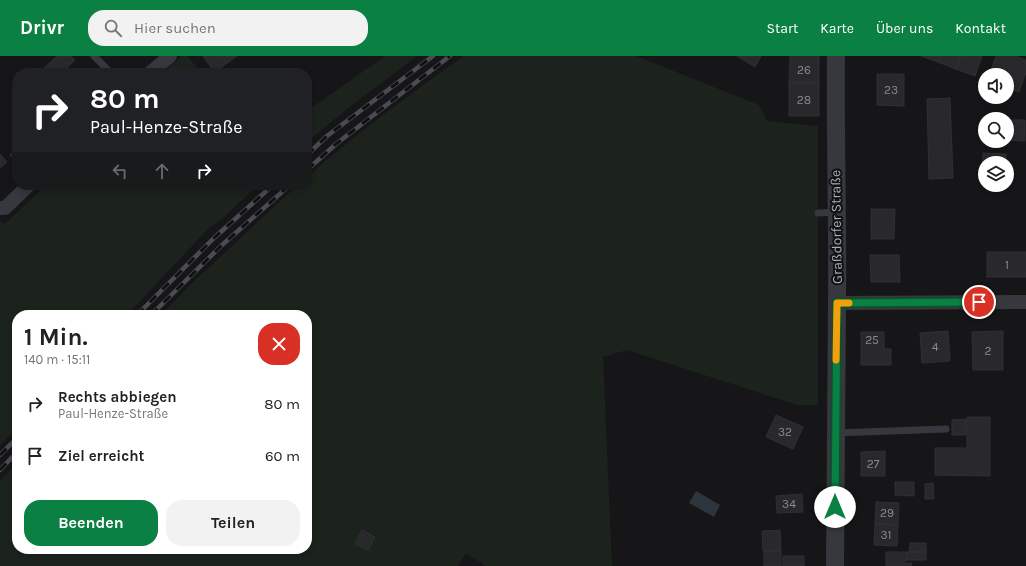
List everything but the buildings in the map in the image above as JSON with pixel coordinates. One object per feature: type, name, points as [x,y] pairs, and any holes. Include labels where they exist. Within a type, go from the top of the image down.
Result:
[{"type":"street","points":[[156,68],[170,56]]},
{"type":"street","name":"Graßdorfer Straße","points":[[835,566],[837,303],[835,124],[836,56]]},
{"type":"street","points":[[0,208],[5,208],[24,190]]},
{"type":"street","points":[[837,303],[1026,302]]},
{"type":"lane","points":[[94,56],[106,68]]},
{"type":"lane","points":[[818,213],[837,212]]},
{"type":"lane","points":[[835,433],[946,429]]},
{"type":"shaded area","points":[[181,56],[187,56],[198,68],[168,68]]},
{"type":"shaded area","points":[[385,56],[417,56],[348,108],[312,138],[312,107]]},
{"type":"shaded area","points":[[464,56],[636,56],[759,105],[767,121],[818,126],[818,405],[797,405],[627,350],[603,357],[612,566],[486,566],[466,553],[458,566],[0,566],[0,481],[12,468],[12,554],[312,554],[312,310],[166,310],[190,285],[292,190],[312,190],[312,173],[384,114]]},
{"type":"shaded area","points":[[41,190],[253,190],[205,232],[132,310],[12,310],[12,433],[0,445],[0,221],[5,224]]},
{"type":"shaded area","points":[[696,491],[720,505],[714,517],[689,503]]},
{"type":"railway","points":[[312,150],[327,136],[433,56]]},
{"type":"railway","points":[[312,166],[336,144],[450,56]]},
{"type":"railway","points":[[142,310],[214,238],[267,190]]},
{"type":"railway","points":[[156,310],[222,245],[284,190]]},
{"type":"railway","points":[[0,455],[12,443]]},
{"type":"railway","points":[[0,470],[12,457]]},
{"type":"slow traffic","points":[[836,360],[837,303],[849,303]]},
{"type":"route","points":[[835,507],[837,303],[979,302]]}]
